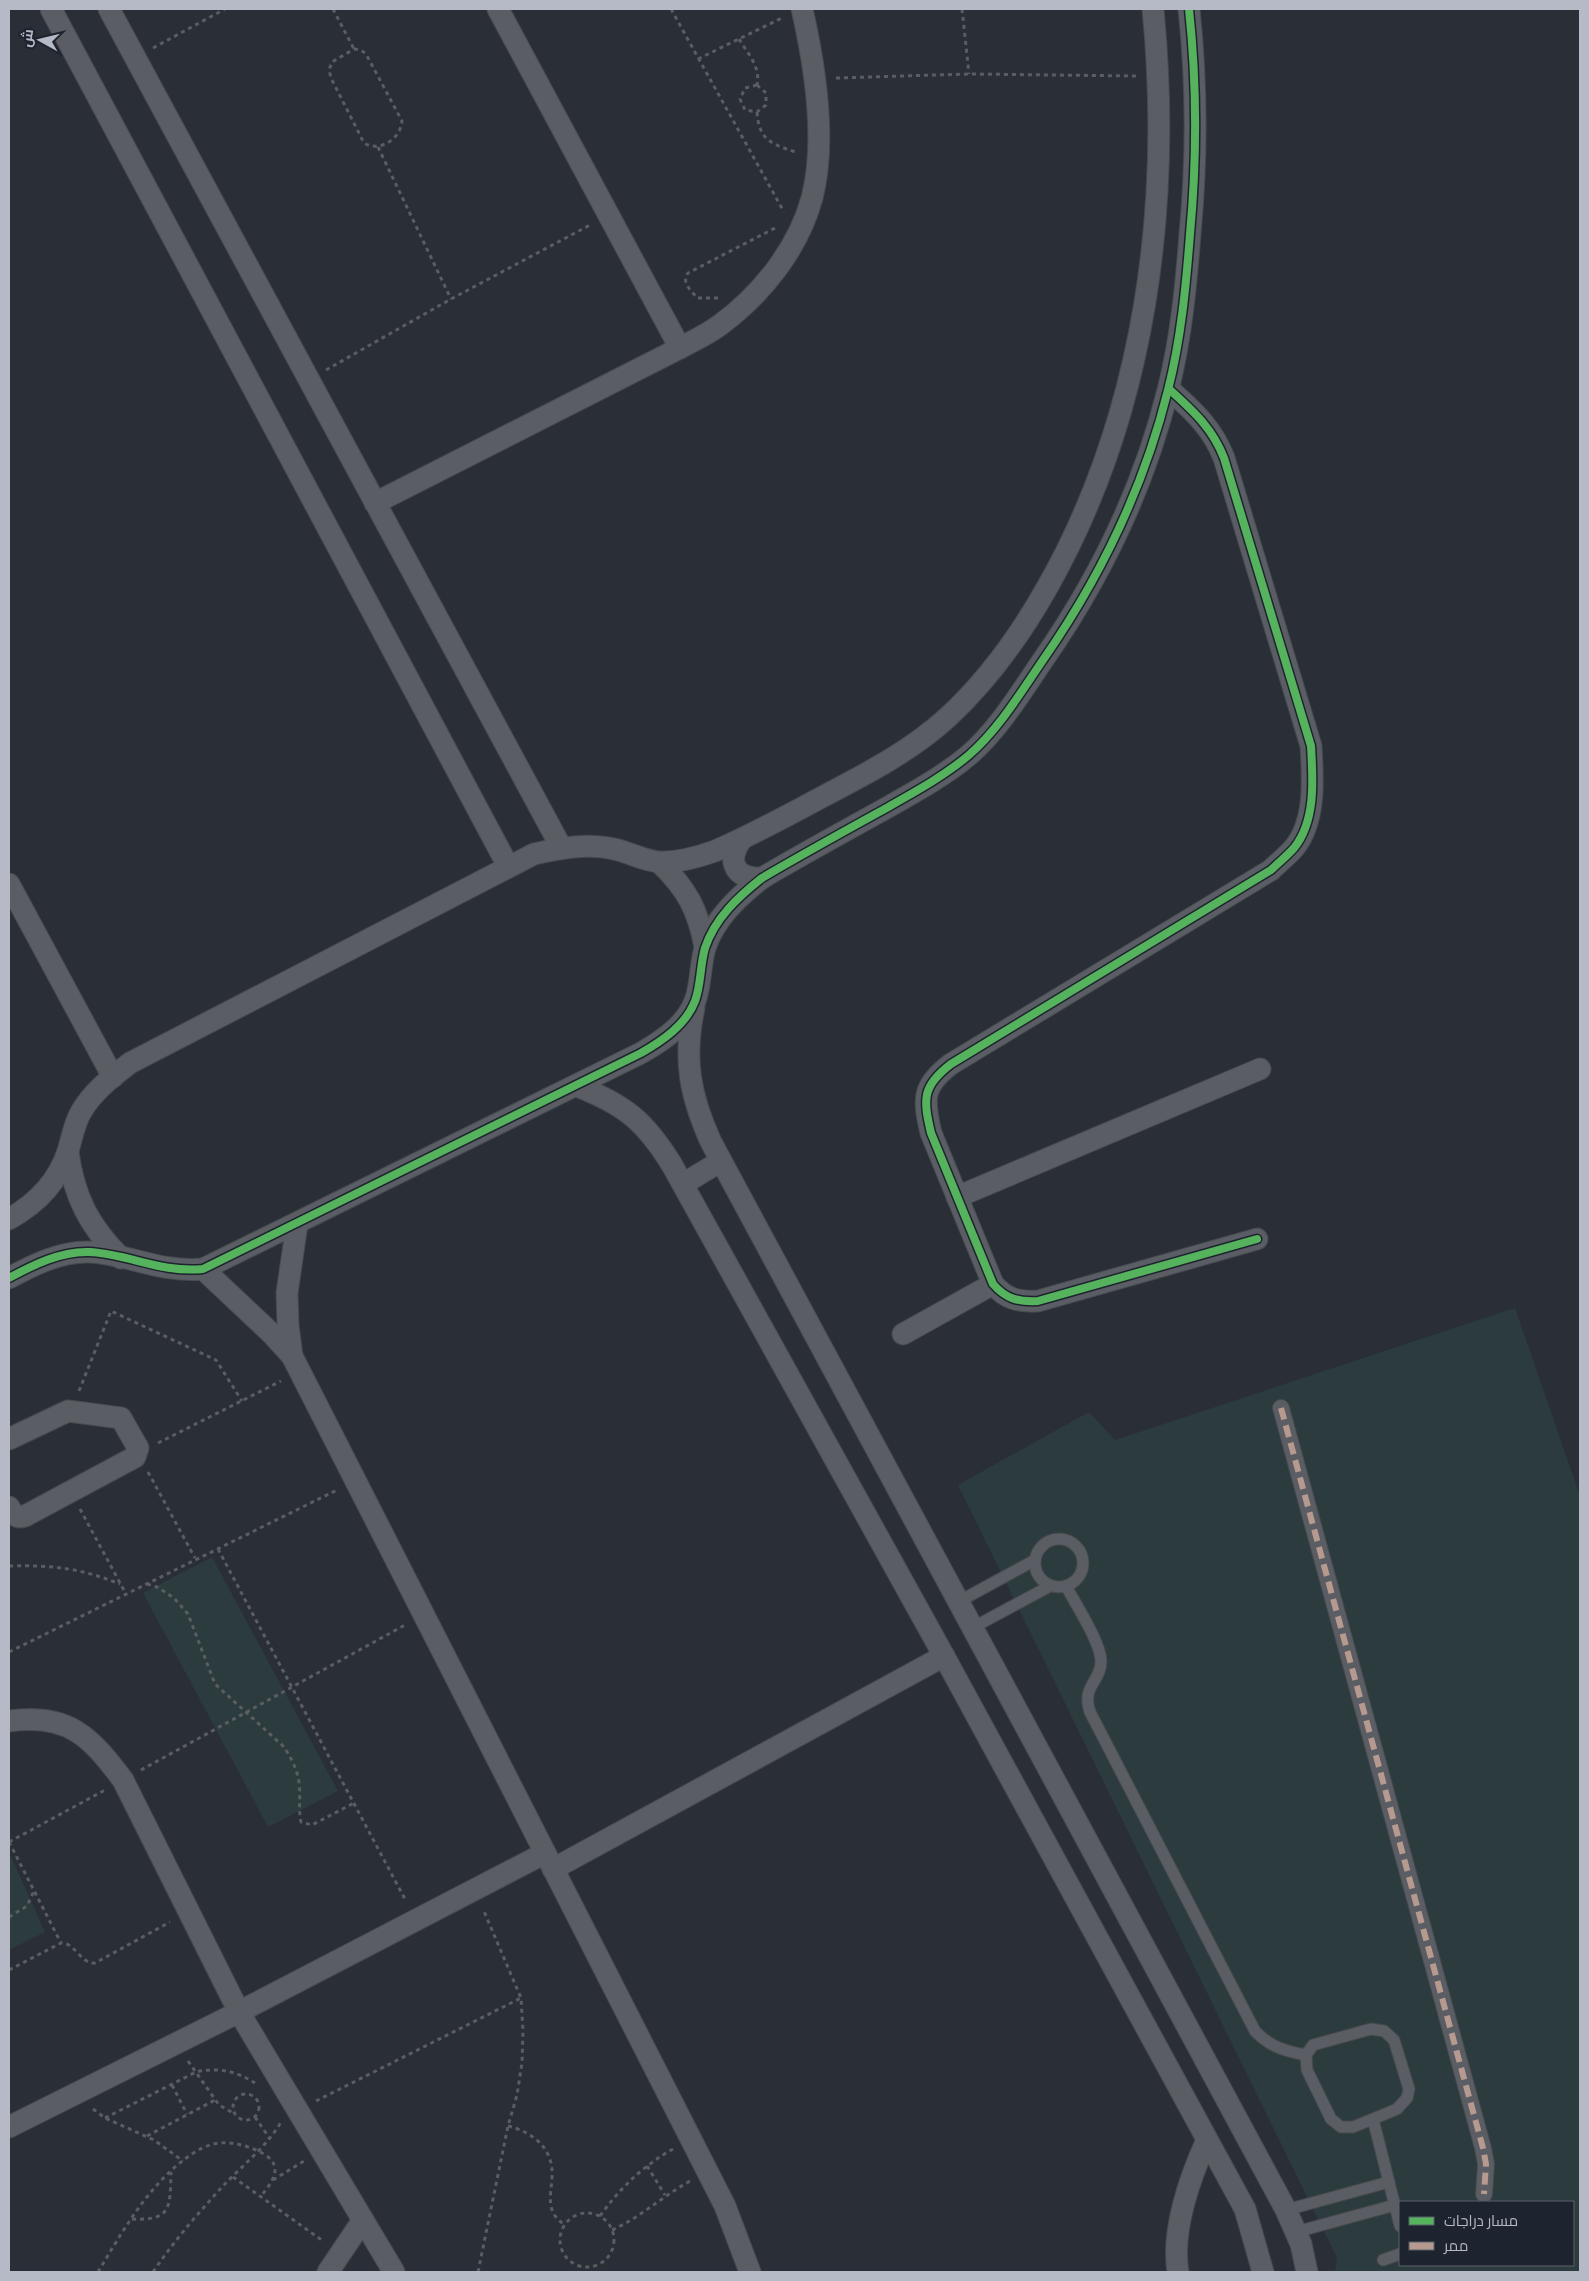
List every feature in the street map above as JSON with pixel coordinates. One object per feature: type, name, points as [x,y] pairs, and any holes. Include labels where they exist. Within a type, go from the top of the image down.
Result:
[{"type":"street","points":[[51,9],[508,866]]},
{"type":"street","points":[[109,9],[561,847]]},
{"type":"street","points":[[498,9],[680,348]]},
{"type":"street","points":[[375,503],[680,348],[718,326],[749,301],[776,271],[793,229],[812,198],[817,161],[818,117],[815,79],[802,9]]},
{"type":"street","points":[[9,1219],[39,1199],[56,1177],[68,1152],[72,1132],[81,1112],[93,1095],[130,1063],[534,854],[561,847],[586,846],[612,848],[660,863],[688,860],[741,840],[874,770],[912,746],[946,719],[975,690],[1007,649],[1036,606],[1062,561],[1108,455],[1125,399],[1143,319],[1152,248],[1157,177],[1157,76],[1153,9]]},
{"type":"street","points":[[1189,9],[1195,100],[1195,176],[1182,316],[1169,388],[1152,445],[1129,507],[1101,567],[1068,624],[1003,718],[970,754],[932,780],[762,878],[741,895],[720,919],[705,947],[689,1030],[688,1059],[691,1088],[699,1116],[721,1161],[1286,2210],[1296,2232],[1307,2272]]},
{"type":"street","points":[[1169,388],[1207,425],[1217,440],[1224,458],[1311,746],[1314,786],[1307,820],[1295,848],[1271,870],[951,1064],[936,1076],[927,1092],[926,1113],[931,1133],[993,1284],[1002,1295],[1015,1300],[1038,1301],[1257,1239]]},
{"type":"street","points":[[741,840],[734,850],[733,862],[739,872],[750,878],[762,878]]},
{"type":"street","points":[[660,863],[678,880],[691,900],[701,923],[705,947]]},
{"type":"street","points":[[9,884],[112,1077]]},
{"type":"street","points":[[9,1278],[34,1265],[61,1256],[89,1252],[174,1270],[203,1269],[577,1086],[663,1040],[681,1022],[695,1001]]},
{"type":"street","points":[[957,1198],[1260,1069]]},
{"type":"street","points":[[577,1086],[607,1098],[633,1115],[655,1138],[683,1184],[944,1656],[1245,2209],[1263,2272]]},
{"type":"street","points":[[68,1152],[71,1176],[79,1199],[90,1221],[104,1241],[121,1258]]},
{"type":"street","points":[[683,1184],[721,1161]]},
{"type":"street","points":[[296,1364],[288,1325],[287,1294],[297,1224]]},
{"type":"street","points":[[203,1269],[272,1334],[296,1364],[725,2206],[750,2272]]},
{"type":"street","points":[[903,1334],[993,1284]]},
{"type":"street","points":[[1281,1408],[1483,2148],[1486,2164],[1484,2194]]},
{"type":"street","points":[[9,1439],[71,1410],[122,1418],[138,1448],[136,1457],[20,1518],[15,1516],[9,1507]]},
{"type":"street","points":[[9,2128],[240,2012],[476,1890],[549,1861],[944,1656]]},
{"type":"street","points":[[9,1721],[40,1720],[67,1725],[86,1736],[103,1754],[122,1780],[240,2012],[394,2272]]},
{"type":"street","points":[[1178,2272],[1178,2233],[1184,2201],[1192,2172],[1207,2140]]},
{"type":"street","points":[[328,2272],[363,2220]]},
{"type":"lane","points":[[972,1628],[1050,1586],[1066,1586],[1079,1577],[1084,1562],[1082,1554],[1072,1542],[1064,1539],[1049,1541],[1037,1552],[1035,1560],[1038,1575],[1050,1586]]},
{"type":"lane","points":[[958,1602],[1035,1560]]},
{"type":"lane","points":[[1066,1586],[1100,1652],[1101,1664],[1087,1692],[1087,1702],[1095,1721],[1255,2031],[1269,2044],[1306,2055]]},
{"type":"lane","points":[[1371,2028],[1378,2029],[1394,2040],[1409,2090],[1407,2098],[1397,2109],[1373,2119],[1346,2128],[1336,2124],[1331,2119],[1307,2070],[1306,2055],[1313,2046],[1371,2028]]},
{"type":"lane","points":[[1373,2119],[1399,2222]]},
{"type":"lane","points":[[1286,2210],[1389,2182]]},
{"type":"lane","points":[[1296,2232],[1395,2205]]},
{"type":"lane","points":[[1383,2260],[1399,2254]]},
{"type":"path","points":[[136,58],[225,9]]},
{"type":"path","points":[[333,9],[354,49]]},
{"type":"path","points":[[671,9],[793,229],[688,273],[685,278],[685,283],[697,298],[716,299],[725,295]]},
{"type":"path","points":[[962,9],[969,74]]},
{"type":"path","points":[[698,58],[783,17]]},
{"type":"path","points":[[739,39],[757,67],[759,76],[757,86]]},
{"type":"path","points":[[354,49],[361,50],[366,54],[402,121],[402,130],[396,137],[378,147],[370,147],[364,143],[331,78],[329,70],[332,62],[354,49]]},
{"type":"path","points":[[815,79],[969,74],[1157,76]]},
{"type":"path","points":[[757,86],[766,93],[766,105],[757,112],[745,110],[740,99],[745,88],[757,86]]},
{"type":"path","points":[[757,112],[760,128],[769,142],[817,161]]},
{"type":"path","points":[[378,147],[451,299]]},
{"type":"path","points":[[309,380],[451,299],[609,215]]},
{"type":"path","points":[[71,1410],[111,1311],[216,1360],[242,1400]]},
{"type":"path","points":[[196,1558],[138,1453],[242,1400],[296,1364]]},
{"type":"path","points":[[9,1652],[196,1558],[356,1481]]},
{"type":"path","points":[[71,1492],[126,1594]]},
{"type":"path","points":[[218,1549],[416,1920]]},
{"type":"path","points":[[9,1566],[73,1568],[121,1584]]},
{"type":"path","points":[[147,1584],[157,1587],[174,1598],[188,1614],[216,1684],[275,1736],[291,1758],[299,1782],[298,1808],[301,1822],[312,1825],[354,1804]]},
{"type":"path","points":[[61,1943],[9,1842],[424,1615]]},
{"type":"path","points":[[476,1890],[521,1998],[523,2031],[522,2063],[517,2095],[508,2126],[478,2272]]},
{"type":"path","points":[[9,1917],[14,1916],[27,1906],[34,1892]]},
{"type":"path","points":[[9,1970],[61,1943],[70,1945],[86,1961],[96,1963],[190,1912]]},
{"type":"path","points":[[153,2272],[189,2225],[257,2150],[270,2139],[294,2104],[521,1998]]},
{"type":"path","points":[[176,2044],[214,2100],[224,2109],[244,2121],[255,2117]]},
{"type":"path","points":[[105,2118],[196,2072],[208,2070],[233,2072],[244,2076],[259,2088]]},
{"type":"path","points":[[172,2085],[187,2114]]},
{"type":"path","points":[[83,2091],[96,2113],[146,2136],[183,2160]]},
{"type":"path","points":[[235,2114],[234,2102],[239,2096],[245,2094],[251,2095],[259,2105],[255,2117]]},
{"type":"path","points":[[146,2136],[214,2100]]},
{"type":"path","points":[[255,2117],[270,2139]]},
{"type":"path","points":[[277,2121],[278,2127]]},
{"type":"path","points":[[508,2126],[524,2130],[537,2140],[545,2150],[550,2162],[552,2175],[549,2207],[558,2220],[565,2224]]},
{"type":"path","points":[[98,2272],[152,2189],[183,2160],[197,2151],[220,2142],[236,2143],[257,2150],[273,2160],[275,2170],[273,2180]]},
{"type":"path","points":[[600,2216],[616,2194],[647,2166],[675,2147],[692,2142]]},
{"type":"path","points":[[261,2196],[273,2180],[298,2164],[323,2154]]},
{"type":"path","points":[[647,2166],[665,2195]]},
{"type":"path","points":[[612,2230],[641,2215],[665,2195],[707,2171]]},
{"type":"path","points":[[131,2219],[151,2220],[160,2217],[166,2211],[170,2192],[171,2172]]},
{"type":"path","points":[[233,2177],[340,2254]]},
{"type":"path","points":[[588,2213],[600,2216],[612,2230],[614,2241],[611,2253],[604,2262],[593,2267],[580,2266],[569,2260],[562,2249],[561,2236],[565,2224],[575,2216],[588,2213]]},
{"type":"path","points":[[593,2267],[596,2272]]},
{"type":"shaded area","points":[[1515,1308],[1580,1496],[1580,2272],[1335,2272],[1337,2258],[958,1485],[1089,1412],[1115,1440]]},
{"type":"shaded area","points":[[212,1557],[338,1791],[268,1827],[143,1593]]},
{"type":"shaded area","points":[[9,1852],[45,1932],[9,1950]]},
{"type":"marked path","points":[[1281,1408],[1483,2148],[1486,2164],[1484,2194]]},
{"type":"cycle path","points":[[9,1278],[47,1260],[79,1252],[104,1253],[172,1268],[187,1270],[203,1269],[641,1053],[672,1032],[686,1018],[697,995],[703,955],[709,937],[728,909],[744,893],[762,878],[938,778],[980,745],[1018,697],[1064,629],[1083,597],[1118,531],[1146,462],[1158,426],[1173,371],[1180,332],[1192,206],[1195,150],[1195,93],[1189,9]]},
{"type":"cycle path","points":[[1169,389],[1207,428],[1214,437],[1224,458],[1311,746],[1312,799],[1306,825],[1294,848],[1271,870],[951,1064],[935,1079],[927,1094],[926,1102],[931,1133],[993,1284],[1008,1296],[1024,1301],[1038,1301],[1257,1239]]}]
